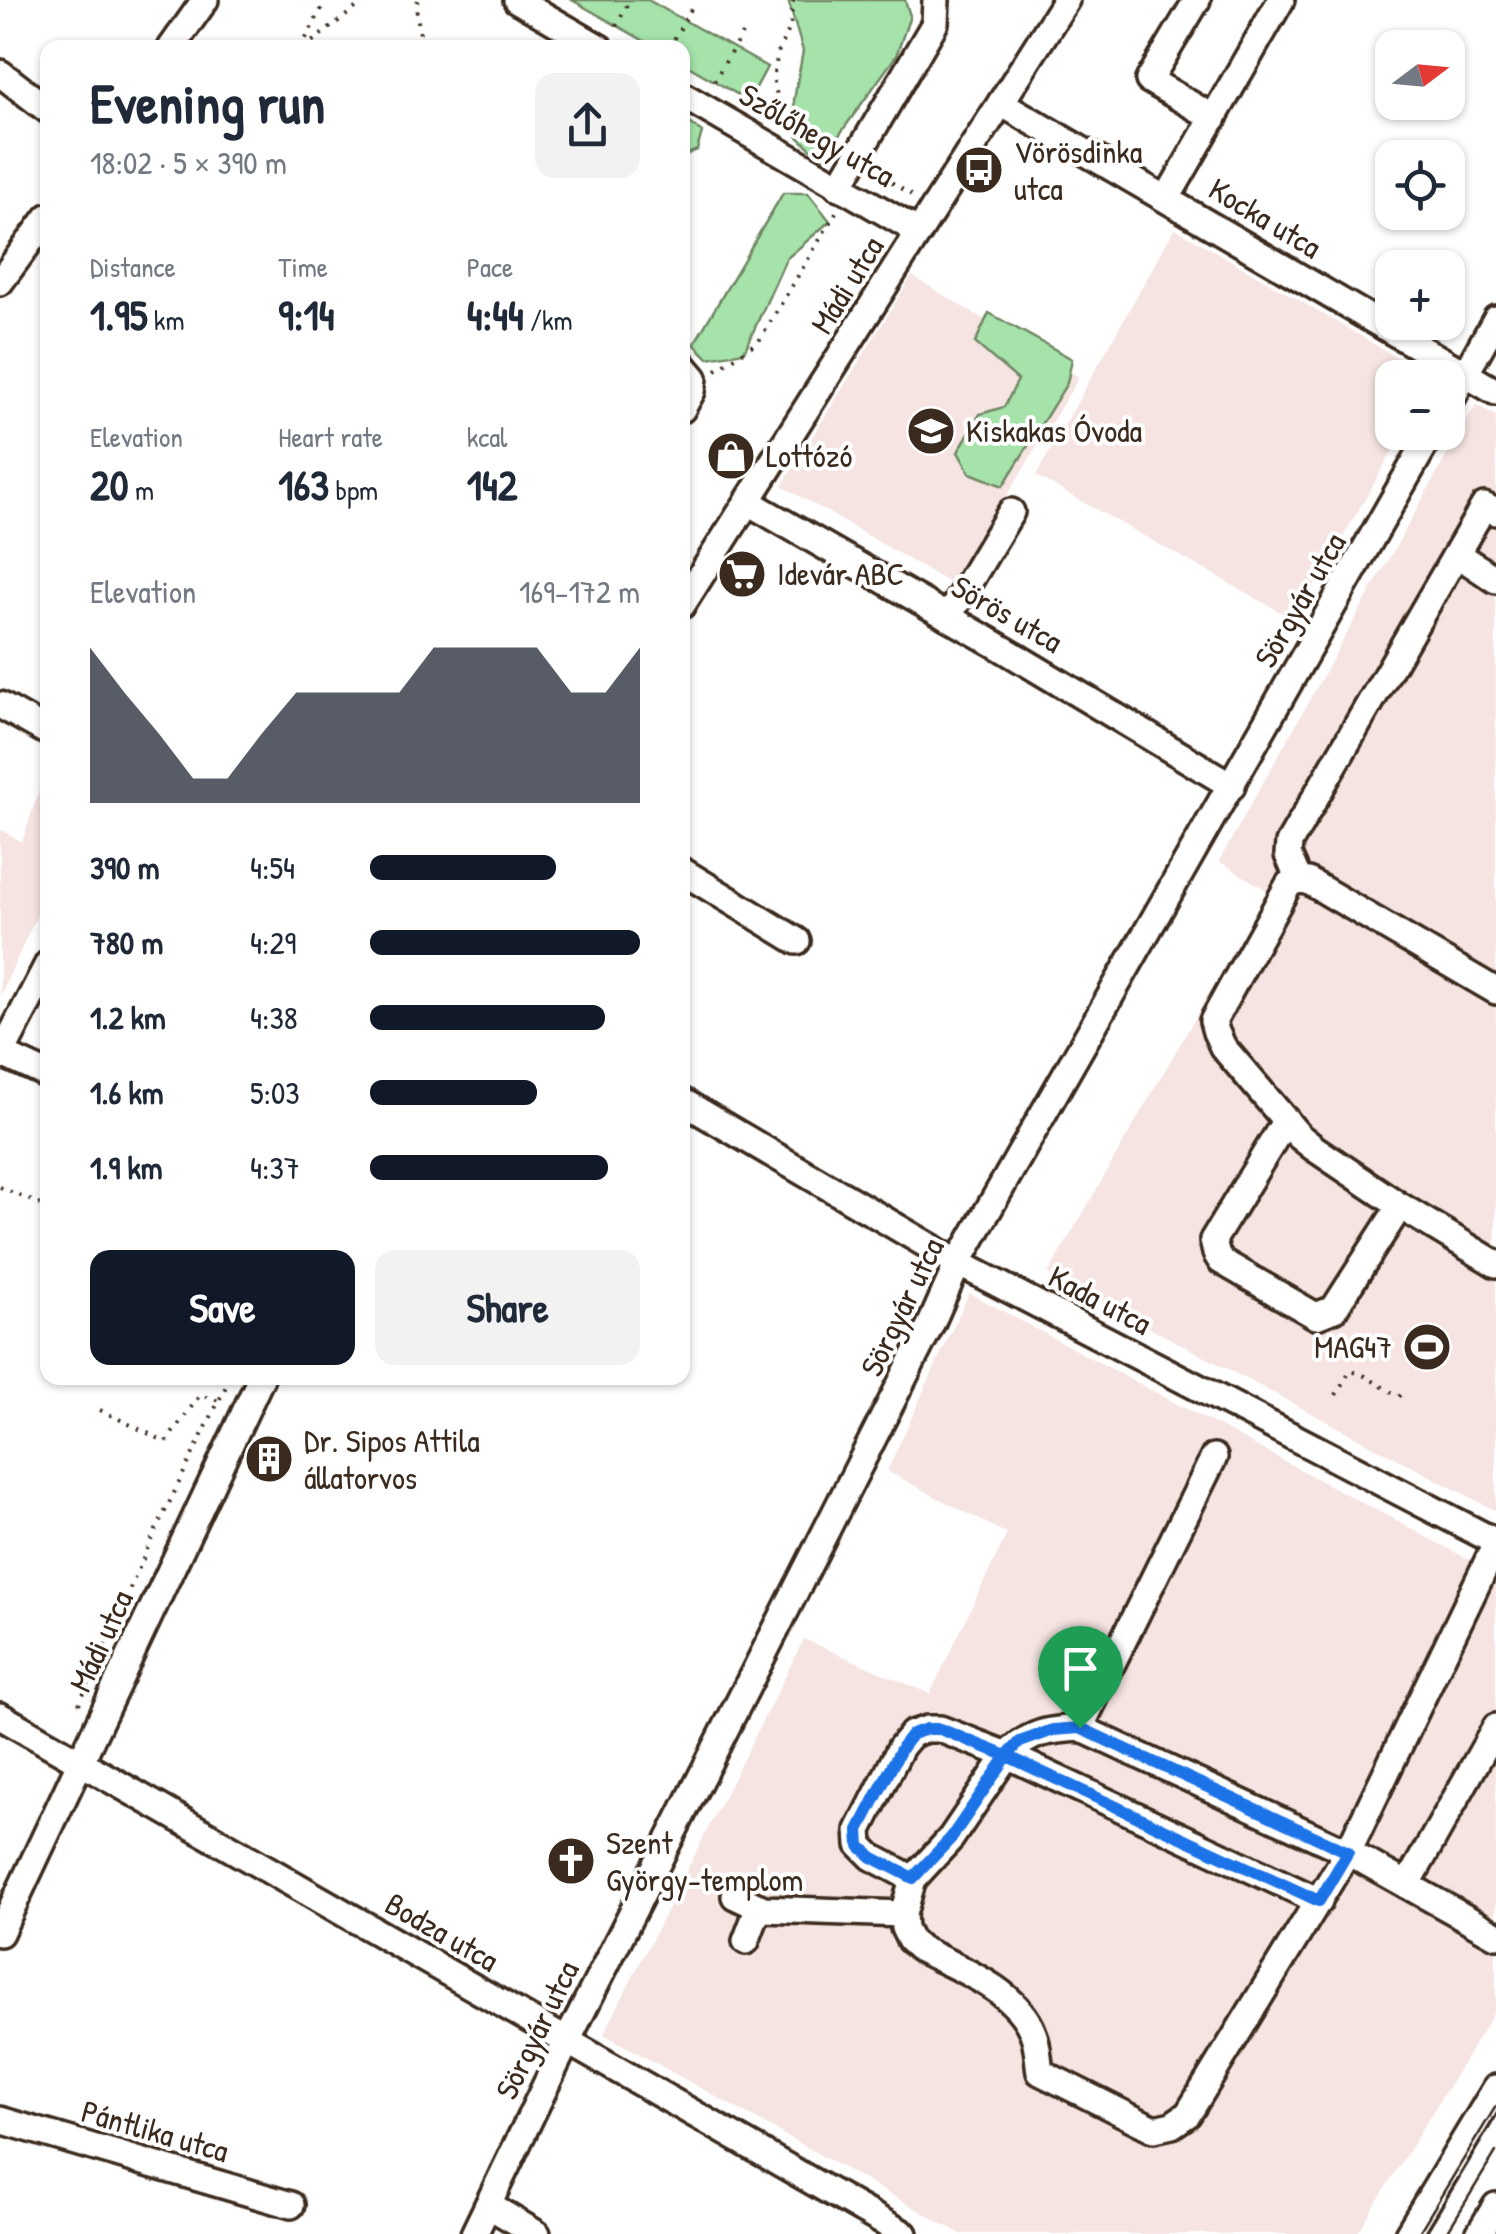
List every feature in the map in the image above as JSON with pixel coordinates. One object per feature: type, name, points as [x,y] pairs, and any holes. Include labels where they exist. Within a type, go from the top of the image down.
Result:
[{"type":"street","points":[[177,40],[205,0]]},
{"type":"street","points":[[517,0],[586,40]]},
{"type":"street","points":[[839,196],[855,159],[935,23],[936,0]]},
{"type":"street","name":"Mádi utca","points":[[690,585],[748,502],[1066,0]]},
{"type":"street","points":[[1197,0],[1149,80],[1214,118]]},
{"type":"street","points":[[1167,198],[1281,0]]},
{"type":"street","points":[[0,73],[40,104]]},
{"type":"street","name":"Szőlőhegy utca","points":[[690,100],[839,196],[919,232]]},
{"type":"street","name":"Kocka utca","points":[[1001,102],[1441,360]]},
{"type":"street","points":[[0,282],[40,228]]},
{"type":"street","points":[[1465,374],[1496,319]]},
{"type":"street","name":"Kocka utca","points":[[1465,374],[1496,392]]},
{"type":"street","name":"Sörgyár utca","points":[[474,2234],[566,2041],[931,1324],[958,1263],[1422,450]]},
{"type":"street","name":"Sörös utca","points":[[748,502],[1232,786]]},
{"type":"street","points":[[1298,880],[1288,856],[1289,844],[1484,506],[1496,512]]},
{"type":"street","points":[[948,617],[1011,512]]},
{"type":"street","points":[[1457,554],[1496,580]]},
{"type":"street","points":[[0,705],[40,728]]},
{"type":"street","points":[[690,877],[796,941]]},
{"type":"street","points":[[1496,991],[1308,881],[1298,880],[1288,884],[1213,1021],[1223,1047],[1314,1148],[1496,1264]]},
{"type":"street","points":[[40,980],[1,1056],[40,1071]]},
{"type":"street","name":"Kada utca","points":[[690,1107],[958,1263],[1496,1543]]},
{"type":"street","points":[[1286,1120],[1213,1240],[1221,1261],[1316,1316],[1326,1313],[1334,1308],[1400,1206]]},
{"type":"street","name":"Mádi utca","points":[[0,1933],[258,1385]]},
{"type":"street","points":[[1080,1728],[1214,1457]]},
{"type":"street","points":[[1496,1543],[1348,1852],[1188,2114],[1172,2125],[1154,2129],[1040,2072],[1033,2032],[1022,2014],[1000,1990],[920,1949],[904,1928],[903,1914],[913,1878],[951,1838],[1020,1742],[1053,1730],[1080,1728],[1348,1852],[1496,1935]]},
{"type":"street","name":"Bodza utca","points":[[0,1716],[904,2234]]},
{"type":"street","points":[[1407,1885],[1496,1727]]},
{"type":"street","points":[[913,1878],[872,1857],[860,1846],[859,1830],[912,1734],[940,1729],[1007,1756],[1319,1901]]},
{"type":"street","points":[[735,1896],[764,1909],[903,1914]]},
{"type":"street","points":[[746,1940],[759,1907]]},
{"type":"street","points":[[1408,2234],[1496,2088]]},
{"type":"street","name":"Pántlika utca","points":[[0,2120],[291,2205]]},
{"type":"street","points":[[488,2205],[537,2234]]},
{"type":"street","points":[[1479,2234],[1496,2206]]},
{"type":"path","points":[[307,40],[326,0]]},
{"type":"path","points":[[314,40],[366,0]]},
{"type":"path","points":[[417,0],[421,40]]},
{"type":"path","points":[[616,26],[630,0]]},
{"type":"path","points":[[775,123],[781,113],[774,78],[779,50],[790,28],[793,0]]},
{"type":"path","points":[[674,40],[694,4]]},
{"type":"path","points":[[714,81],[744,32]]},
{"type":"path","points":[[855,159],[934,209]]},
{"type":"path","points":[[693,371],[759,341],[839,196]]},
{"type":"path","points":[[0,1187],[40,1204]]},
{"type":"path","points":[[1336,1395],[1350,1371],[1399,1397],[1406,1389]]},
{"type":"path","points":[[78,1704],[226,1385]]},
{"type":"path","points":[[100,1410],[166,1442],[200,1395],[218,1401]]},
{"type":"shaded area","points":[[1175,228],[1402,360],[1375,360],[1375,450],[1393,450],[1295,620],[1036,476]]},
{"type":"shaded area","name":"Kiskakas Óvoda","points":[[912,276],[1079,377],[953,585],[782,486]]},
{"type":"shaded area","points":[[1476,404],[1496,416],[1496,1511],[1048,1274],[1268,891],[1219,861],[1450,450],[1465,450],[1465,424]]},
{"type":"shaded area","points":[[40,787],[40,908],[0,996],[0,829],[22,842]]},
{"type":"shaded area","points":[[969,1293],[1496,1574],[1496,2009],[1357,2234],[961,2234],[604,2034],[804,1639],[930,1694],[1007,1534],[887,1471]]},
{"type":"green space","points":[[572,0],[648,0],[767,67],[749,101],[690,67],[690,40],[643,40]]},
{"type":"green space","points":[[788,0],[905,0],[910,16],[896,56],[822,159],[797,136],[794,100],[803,51]]},
{"type":"green space","points":[[690,123],[702,132],[697,150],[690,153]]},
{"type":"green space","points":[[783,193],[808,193],[830,221],[786,259],[744,352],[708,358],[694,344]]},
{"type":"green space","points":[[989,313],[1072,359],[1067,383],[1003,486],[970,473],[958,452],[980,414],[1004,407],[1018,380],[975,343]]},
{"type":"tram line","points":[[1418,2234],[1496,2106]]},
{"type":"tram line","points":[[1446,2234],[1496,2152]]},
{"type":"place","name":"Vörösdinka utca","points":[[979,170]]},
{"type":"place","name":"Kiskakas Óvoda","points":[[931,431]]},
{"type":"place","name":"Lottózó","points":[[731,456]]},
{"type":"place","name":"Idevár ABC","points":[[742,574]]},
{"type":"place","name":"MAG47","points":[[1427,1347]]},
{"type":"place","name":"Dr. Sipos Attila állatorvos","points":[[269,1459]]},
{"type":"place","name":"Szent György-templom","points":[[571,1861]]},
{"type":"route","points":[[1080,1728],[1053,1730],[1020,1742],[1007,1756],[951,1838],[913,1878],[872,1857],[860,1846],[859,1830],[902,1747],[912,1734],[940,1729],[1007,1756],[1319,1901],[1348,1852],[1080,1728]]}]
